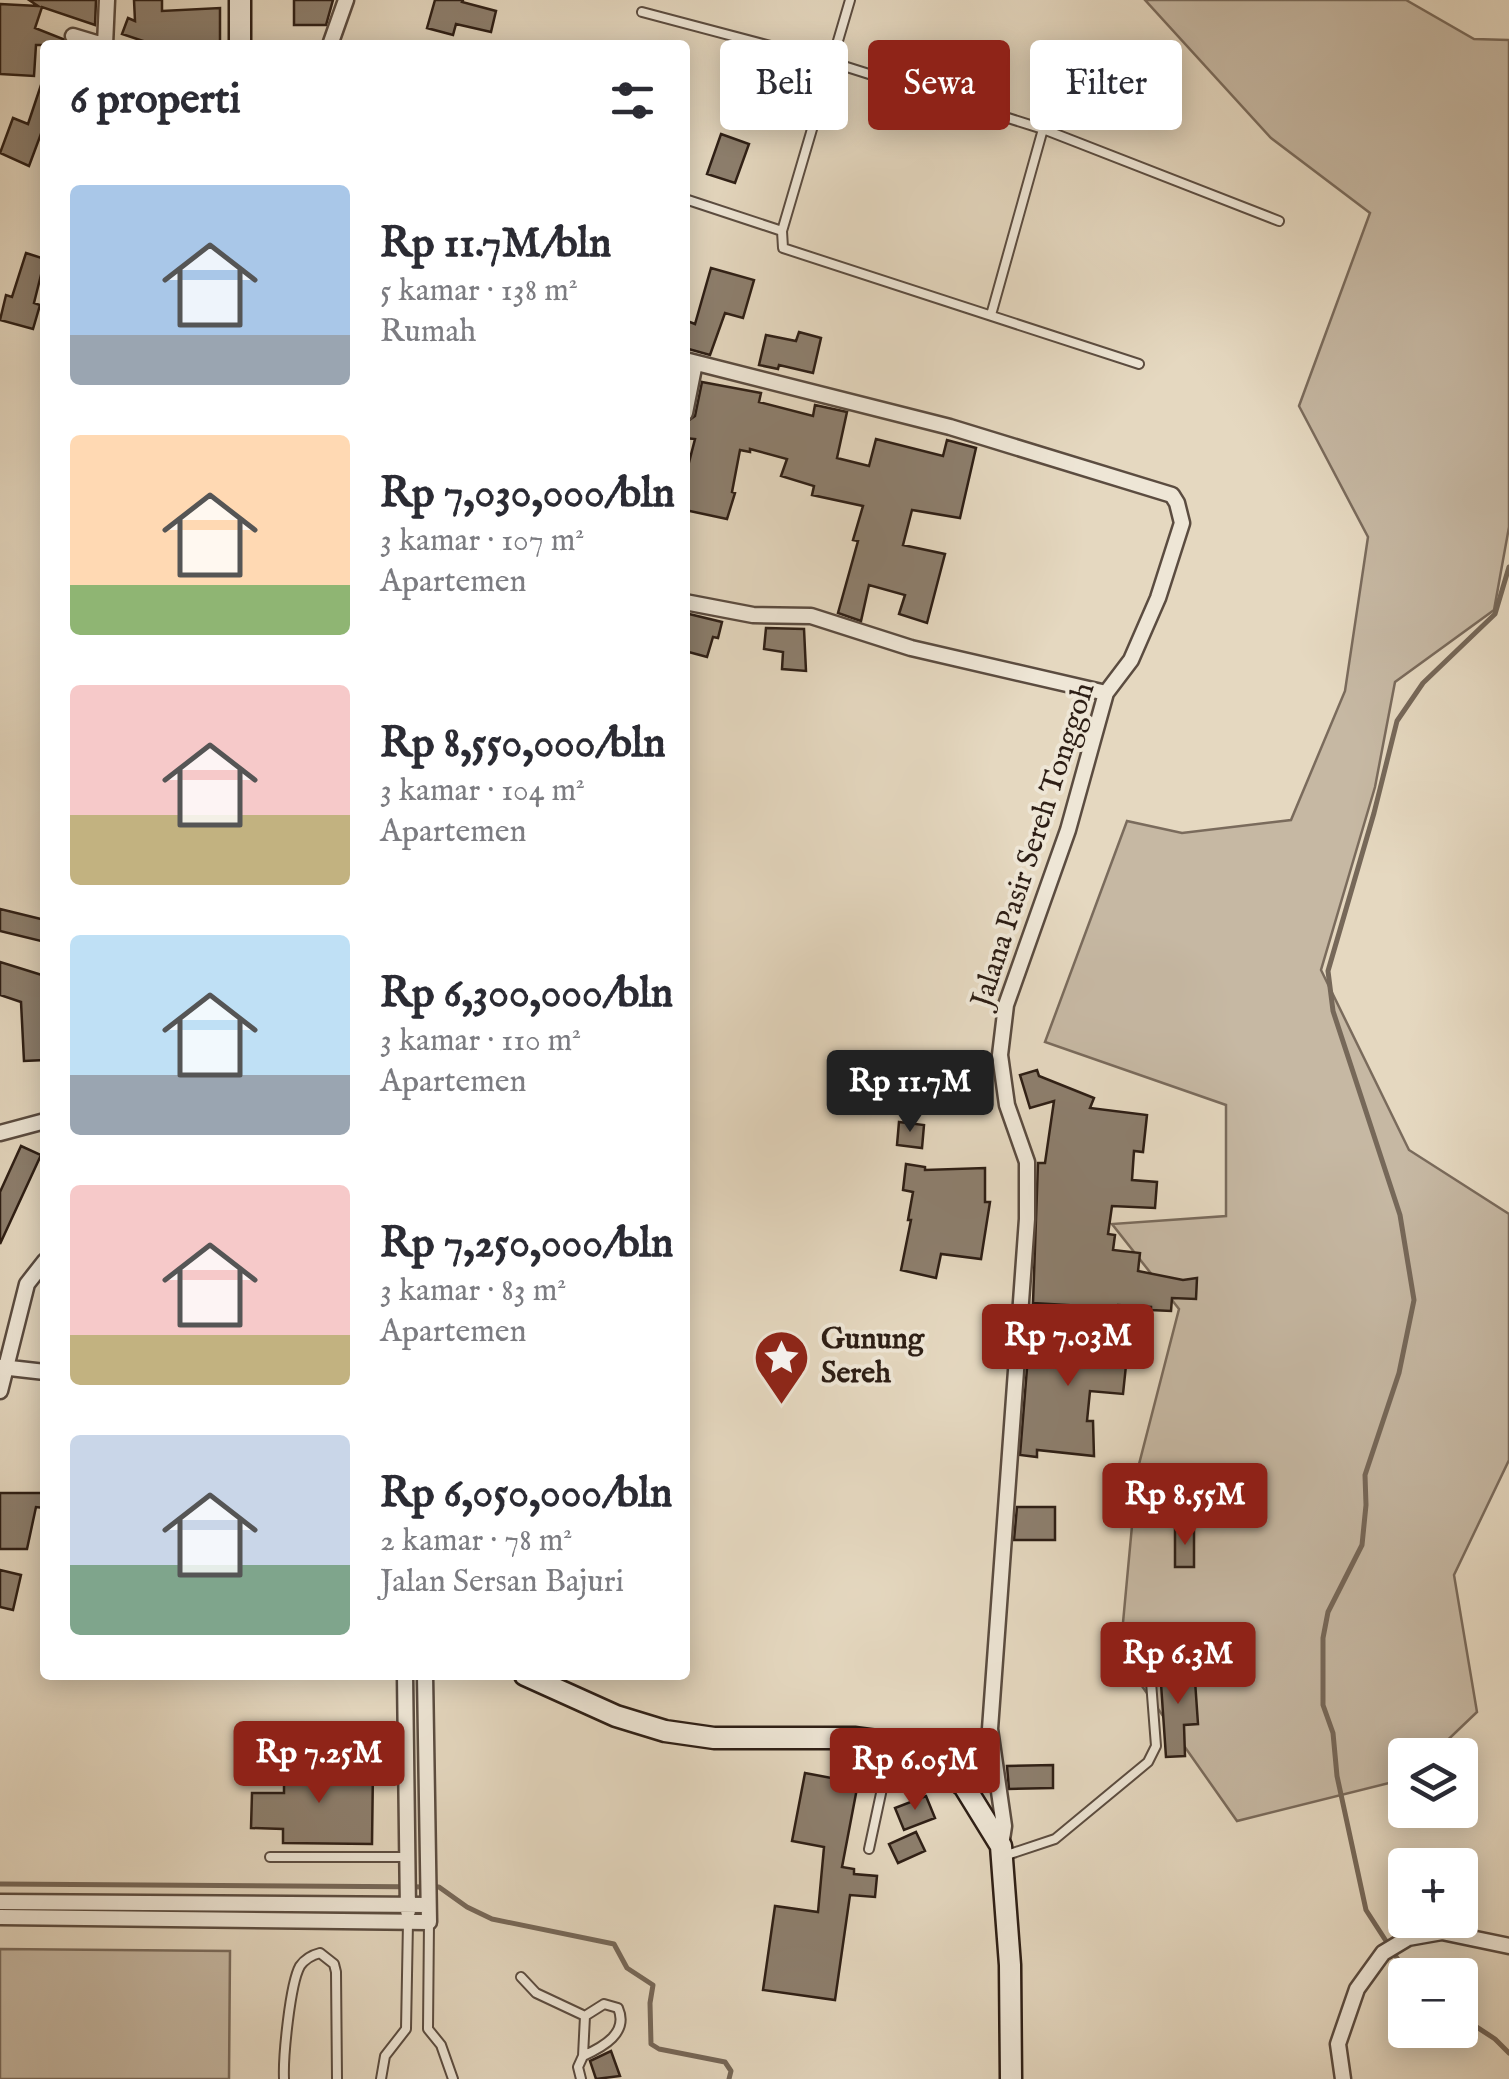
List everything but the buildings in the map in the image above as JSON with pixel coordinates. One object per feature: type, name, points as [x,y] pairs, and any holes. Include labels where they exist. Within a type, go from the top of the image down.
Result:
[{"type":"main road","points":[[240,0],[240,40]]},
{"type":"main road","points":[[536,1680],[616,1716],[664,1731],[714,1738],[854,1738],[892,1743],[925,1754],[964,1786],[1001,1851],[1010,1965],[1011,2079]]},
{"type":"street","points":[[104,40],[107,0]]},
{"type":"street","points":[[332,40],[346,0]]},
{"type":"street","points":[[73,36],[87,40]]},
{"type":"street","name":"Jalana Pasir Sereh Tonggoh","points":[[690,361],[950,427],[1172,495],[1178,503],[1182,523],[1158,598],[1131,660],[1106,692],[1068,830],[1006,1005],[1000,1056],[1008,1105],[1027,1162],[1027,1219],[990,1730],[1004,1826],[1001,1851]]},
{"type":"street","points":[[690,603],[753,614],[811,616],[911,648],[1106,692]]},
{"type":"street","points":[[0,1133],[40,1122]]},
{"type":"street","points":[[0,1391],[28,1284],[40,1268]]},
{"type":"street","points":[[4,1368],[40,1372]]},
{"type":"street","points":[[405,1680],[408,1913]]},
{"type":"street","points":[[0,1902],[408,1913],[429,1922],[425,1680]]},
{"type":"street","points":[[0,1918],[408,1913],[428,1905]]},
{"type":"street","points":[[1344,2079],[1338,2044],[1358,1989],[1383,1953],[1408,1938],[1442,1932],[1509,1946]]},
{"type":"lane","points":[[837,40],[850,0]]},
{"type":"lane","points":[[642,12],[747,40]]},
{"type":"lane","points":[[848,68],[1030,125]]},
{"type":"lane","points":[[811,130],[782,231],[783,248],[1138,364]]},
{"type":"lane","points":[[991,314],[1043,130]]},
{"type":"lane","points":[[1046,130],[1279,222]]},
{"type":"lane","points":[[690,201],[782,231]]},
{"type":"lane","points":[[1001,1851],[1056,1839],[1148,1762],[1156,1746],[1150,1669]]},
{"type":"lane","points":[[869,1849],[892,1743]]},
{"type":"lane","points":[[270,1857],[408,1857]]},
{"type":"lane","points":[[380,2079],[385,2056],[406,2029],[408,1913]]},
{"type":"lane","points":[[429,1922],[428,2029],[441,2045],[453,2079]]},
{"type":"lane","points":[[284,2079],[300,1966],[320,1953],[334,1964],[336,1972],[338,2079]]},
{"type":"lane","points":[[521,1977],[536,1992],[585,2016]]},
{"type":"lane","points":[[581,2079],[578,2067],[583,2056],[585,2016],[604,2004],[617,2007],[622,2016],[620,2029],[583,2056]]},
{"type":"lane","points":[[406,2029],[428,2029]]},
{"type":"shaded area","points":[[1145,0],[1406,0],[1474,39],[1509,40],[1509,527],[1494,610],[1395,682],[1375,787],[1321,970],[1409,1150],[1509,1214],[1509,1460],[1454,1575],[1477,1712],[1450,1738],[1388,1738],[1388,1783],[1237,1821],[1120,1655],[1137,1472],[1179,1309],[1112,1224],[1226,1216],[1226,1105],[1045,1042],[1127,821],[1182,833],[1291,820],[1345,691],[1368,537],[1299,406],[1370,213],[1271,138]]},
{"type":"shaded area","points":[[0,1949],[230,1951],[229,2079],[0,2079]]},
{"type":"waterway","points":[[1397,1958],[1366,1910],[1337,1776],[1333,1733],[1323,1705],[1323,1638],[1328,1612],[1362,1545],[1365,1475],[1399,1373],[1414,1300],[1400,1215],[1333,1011],[1328,971],[1397,721],[1423,683],[1495,614],[1509,567]]},
{"type":"waterway","points":[[0,1884],[439,1887],[492,1919],[614,1944],[627,1968],[653,1985],[651,2044],[725,2062],[731,2071],[729,2079]]},
{"type":"waterway","points":[[1478,2028],[1509,2053]]},
{"type":"place","name":"Gunung Sereh","points":[[782,1406]]}]
